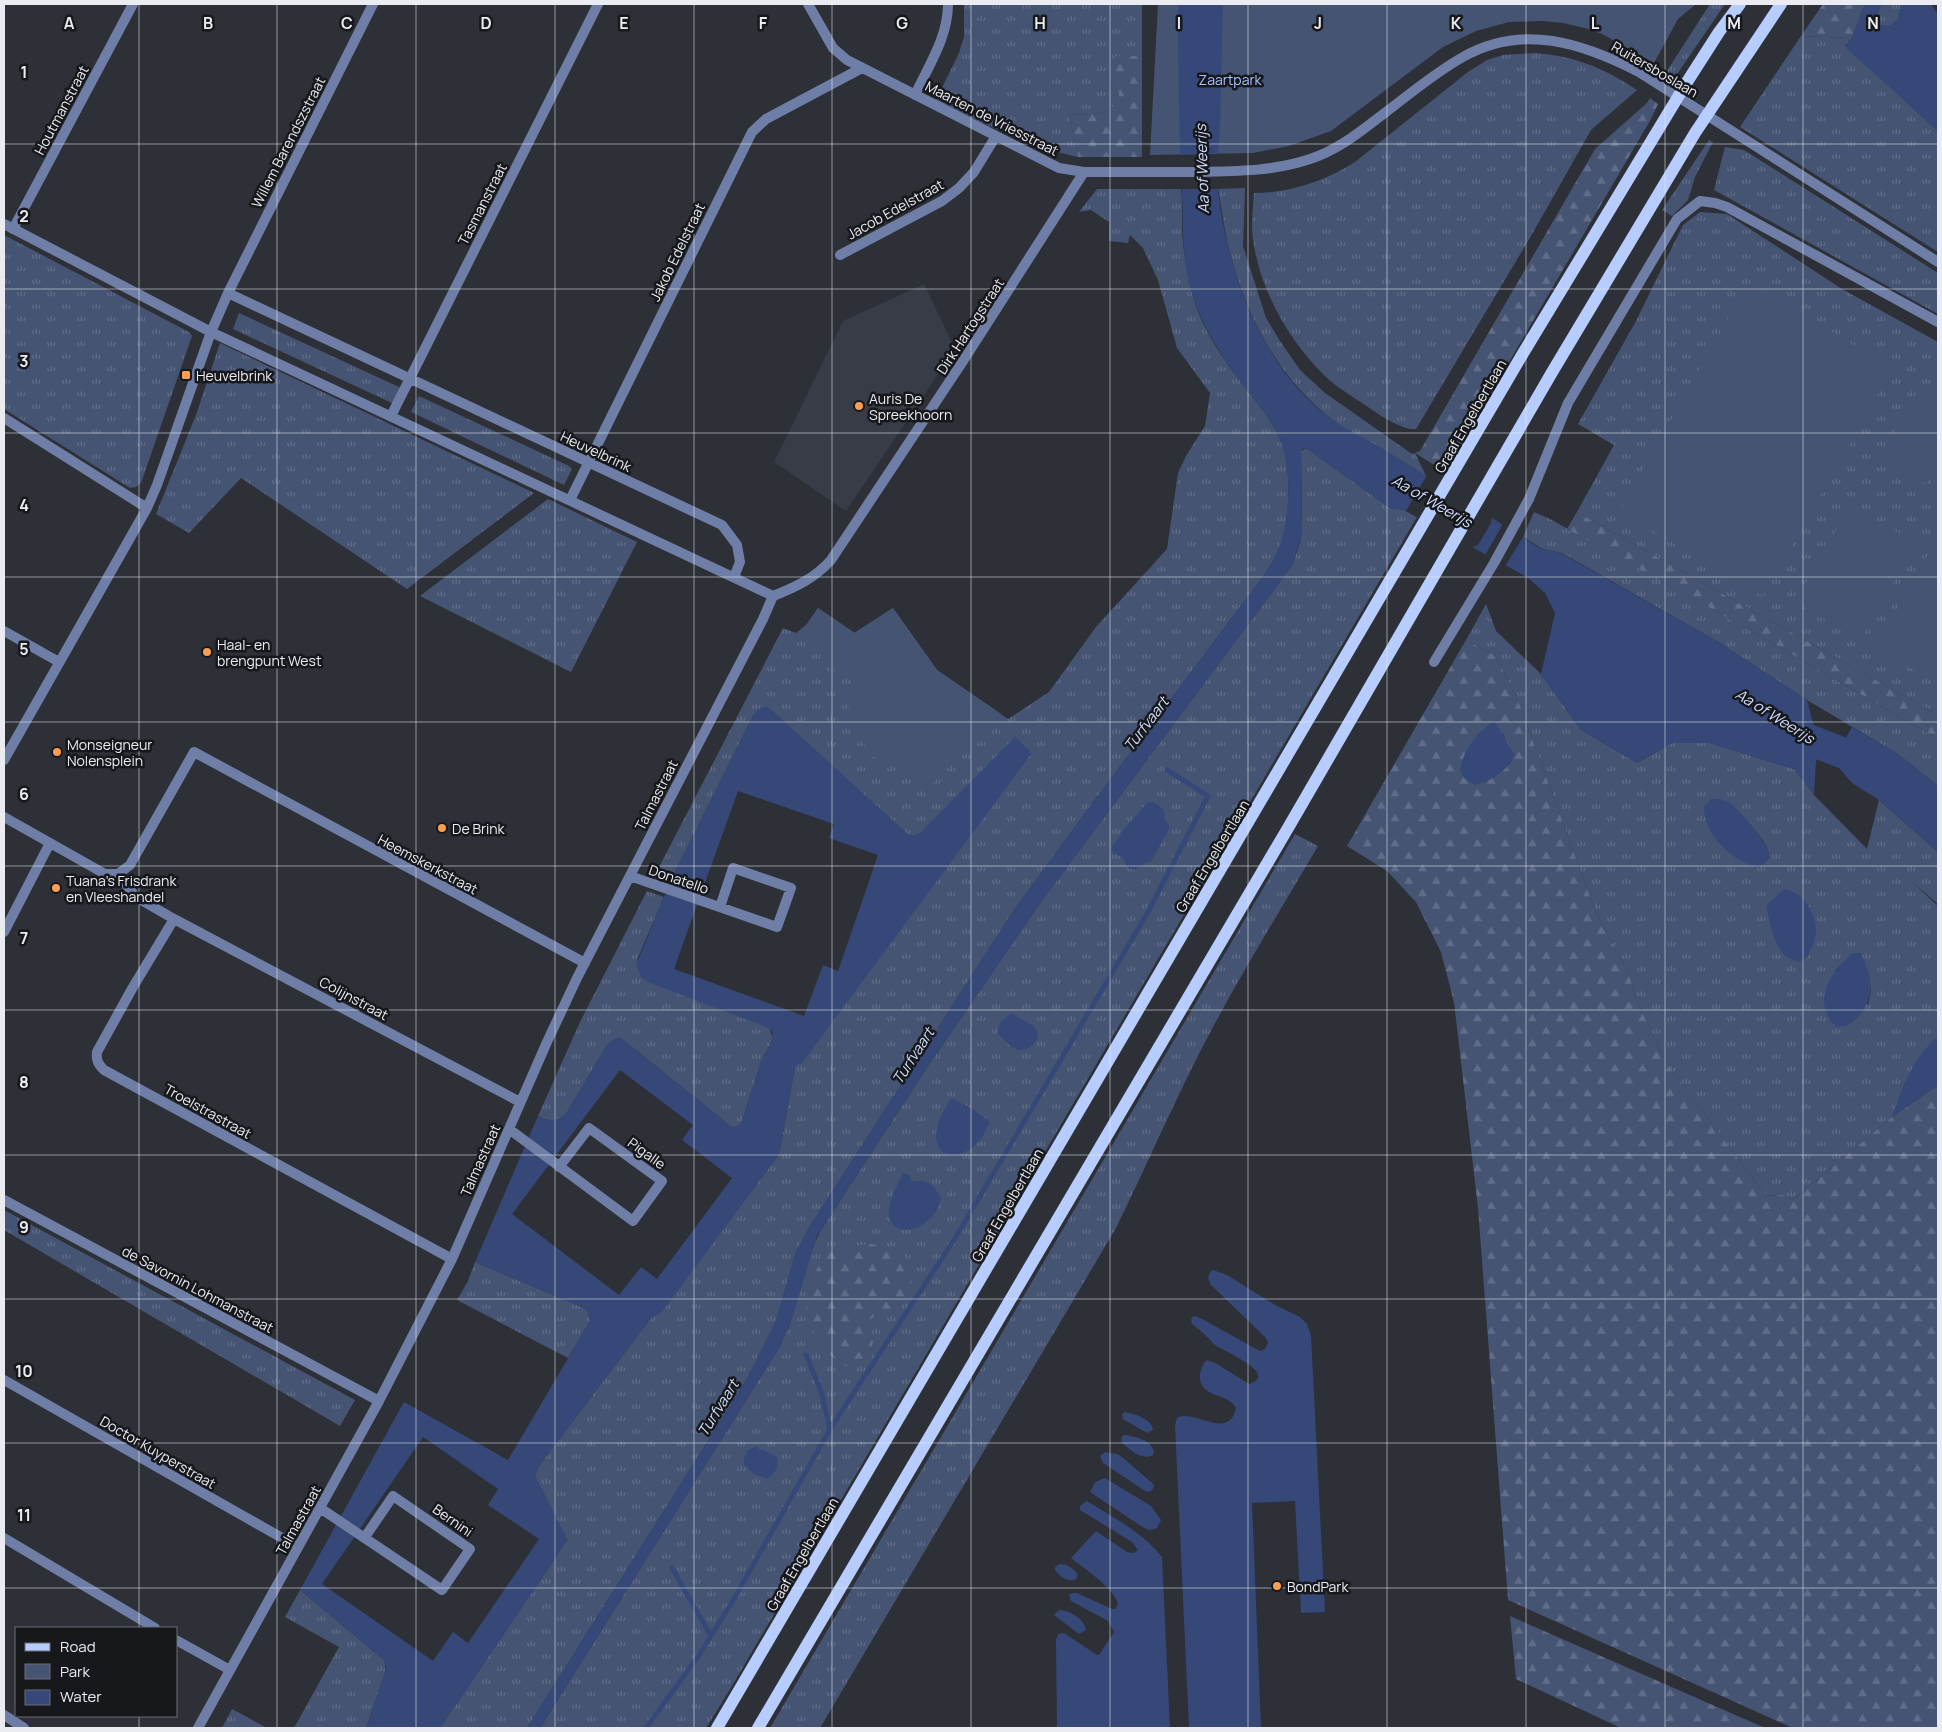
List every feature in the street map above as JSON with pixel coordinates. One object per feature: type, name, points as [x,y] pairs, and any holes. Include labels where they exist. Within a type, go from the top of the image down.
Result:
[{"type":"main road","name":"Graaf Engelbertlaan","points":[[717,1728],[1628,177],[1692,73],[1740,4]]},
{"type":"main road","points":[[758,1728],[1695,133],[1781,4]]},
{"type":"street","name":"Houtmanstraat","points":[[8,226],[133,4]]},
{"type":"street","name":"Willem Barendszstraat","points":[[228,293],[373,4]]},
{"type":"street","name":"Tasmanstraat","points":[[391,416],[598,4]]},
{"type":"street","name":"Maarten de Vriesstraat","points":[[808,4],[834,48],[841,55],[862,68],[1059,168],[1084,172],[1200,172]]},
{"type":"street","points":[[915,95],[942,38],[947,21],[948,4]]},
{"type":"street","name":"Ruitersboslaan","points":[[1200,172],[1267,169],[1310,159],[1329,152],[1348,141],[1443,69],[1465,56],[1487,46],[1518,40],[1559,41],[1606,55],[1639,72],[1938,262]]},
{"type":"street","name":"Jakob Edelstraat","points":[[570,500],[752,132],[766,119],[862,68]]},
{"type":"street","name":"Jacob Edelstraat","points":[[840,255],[942,201],[959,188],[974,172],[996,136]]},
{"type":"street","name":"Dirk Hartogstraat","points":[[773,596],[804,583],[824,569],[832,560],[965,358],[1084,172]]},
{"type":"street","points":[[1434,662],[1494,563],[1529,499],[1568,403],[1677,219],[1700,201],[1727,207],[1938,322]]},
{"type":"street","points":[[8,226],[211,332],[773,596]]},
{"type":"street","points":[[4,760],[147,508],[157,485],[211,332],[228,293]]},
{"type":"street","name":"Heuvelbrink","points":[[228,293],[722,525],[737,545],[740,562],[734,577]]},
{"type":"street","points":[[4,418],[147,508]]},
{"type":"street","name":"Talmastraat","points":[[198,1728],[379,1402],[452,1259],[550,1034],[763,619],[773,596]]},
{"type":"street","points":[[4,631],[59,662]]},
{"type":"street","name":"Heemskerkstraat","points":[[118,874],[130,865],[194,752],[585,963]]},
{"type":"street","points":[[4,817],[105,874],[118,874],[136,897],[174,919]]},
{"type":"street","points":[[4,932],[50,843]]},
{"type":"street","name":"Donatello","points":[[630,876],[777,927],[791,888],[733,868],[720,907]]},
{"type":"street","name":"Colijnstraat","points":[[174,919],[520,1102]]},
{"type":"street","name":"Troelstrastraat","points":[[174,919],[133,986],[97,1052],[96,1058],[99,1065],[112,1075],[452,1259]]},
{"type":"street","name":"Pigalle","points":[[509,1129],[526,1142],[633,1221],[662,1182],[590,1128],[556,1164]]},
{"type":"street","name":"de Savornin Lohmanstraat","points":[[4,1200],[379,1402]]},
{"type":"street","name":"Doctor Kuyperstraat","points":[[4,1380],[298,1548]]},
{"type":"street","name":"Bernini","points":[[320,1508],[442,1590],[470,1549],[393,1496],[361,1535]]},
{"type":"street","points":[[4,1538],[153,1627]]},
{"type":"street","points":[[178,1641],[230,1670]]},
{"type":"street","points":[[4,1716],[18,1727]]},
{"type":"shaded area","name":"Auris De Spreekhoorn","points":[[924,284],[955,349],[846,511],[774,462],[843,321]]},
{"type":"green space","points":[[964,4],[1142,4],[1142,56],[1118,56],[1106,74],[1119,93],[1117,101],[1107,111],[1093,114],[1069,115],[1078,157],[1023,140],[936,100],[959,53],[964,37]]},
{"type":"green space","name":"Zaartpark","points":[[1158,4],[1696,4],[1678,19],[1654,63],[1602,34],[1585,28],[1543,21],[1509,22],[1476,31],[1443,47],[1331,131],[1289,146],[1253,153],[1150,155]]},
{"type":"green space","points":[[1710,4],[1725,4],[1673,80],[1665,74]]},
{"type":"green space","points":[[1823,4],[1865,4],[1852,38],[1801,36]]},
{"type":"green space","points":[[1881,4],[1901,4],[1899,19],[1891,25],[1880,25],[1877,16]]},
{"type":"green space","points":[[1801,36],[1852,38],[1845,46],[1938,131],[1938,252],[1740,127]]},
{"type":"green space","points":[[1535,53],[1563,57],[1589,64],[1613,75],[1637,90],[1591,130],[1531,236],[1416,429],[1404,427],[1383,417],[1329,380],[1298,345],[1286,327],[1266,289],[1259,269],[1252,228],[1254,193],[1280,191],[1307,185],[1332,175],[1355,162],[1468,72],[1487,60],[1503,55]]},
{"type":"green space","points":[[1117,56],[1142,56],[1142,157],[1078,157],[1069,115],[1093,114],[1107,111],[1117,101],[1119,93],[1106,74],[1107,65]]},
{"type":"green space","points":[[1650,98],[1658,104],[1651,119],[1444,471],[1415,453],[1420,451],[1595,149],[1647,103]]},
{"type":"green space","points":[[1709,140],[1713,142],[1695,177],[1688,200],[1672,216],[1662,210]]},
{"type":"green space","points":[[1725,147],[1744,150],[1938,273],[1938,314],[1714,190]]},
{"type":"green space","points":[[1245,188],[1243,246],[1266,318],[1280,341],[1300,370],[1325,393],[1412,454],[1415,453],[1426,476],[1334,421],[1296,386],[1267,344],[1255,322],[1236,274],[1227,241],[1218,189]]},
{"type":"green space","points":[[1097,189],[1181,189],[1184,251],[1188,276],[1197,309],[1219,351],[1271,423],[1279,437],[1286,458],[1288,501],[1286,522],[1279,549],[1264,575],[1014,910],[810,1226],[796,1252],[776,1321],[747,1379],[527,1728],[440,1728],[567,1540],[536,1478],[538,1467],[651,1318],[662,1311],[777,1157],[780,1150],[795,1066],[920,833],[915,836],[908,835],[766,707],[754,714],[671,880],[655,875],[783,628],[796,633],[807,624],[818,608],[855,633],[893,608],[937,670],[1008,719],[1049,692],[1096,627],[1167,549],[1178,473],[1186,456],[1205,426],[1210,393],[1177,348],[1158,280],[1143,248],[1130,235],[1128,243],[1109,241],[1109,222],[1091,210],[1079,212]]},
{"type":"green space","points":[[1700,212],[1727,214],[1842,289],[1938,342],[1938,715],[1577,512],[1614,445],[1578,424],[1636,321],[1683,225]]},
{"type":"green space","points":[[4,235],[189,332],[192,336],[141,483],[136,487],[130,488],[4,409]]},
{"type":"green space","points":[[1748,283],[1893,368],[1763,596],[1620,511]]},
{"type":"green space","points":[[239,313],[401,388],[394,404],[233,329]]},
{"type":"green space","points":[[220,343],[534,493],[407,589],[241,478],[189,533],[156,514],[196,415]]},
{"type":"green space","points":[[419,396],[569,466],[572,469],[564,485],[411,412]]},
{"type":"green space","points":[[1914,397],[1938,410],[1938,462],[1926,484],[1879,458]]},
{"type":"green space","points":[[1306,448],[1390,508],[1404,510],[1417,517],[729,1691],[706,1728],[540,1728],[779,1348],[790,1324],[814,1244],[821,1230],[926,1069],[1038,906],[1293,564],[1300,542],[1302,522],[1301,451]]},
{"type":"green space","points":[[548,499],[637,542],[571,672],[420,596]]},
{"type":"green space","points":[[1850,506],[1916,543],[1860,640],[1795,602]]},
{"type":"green space","points":[[1534,512],[1550,519],[1755,633],[1938,739],[1938,786],[1898,754],[1807,700],[1720,643],[1562,553],[1543,549],[1523,537]]},
{"type":"green space","points":[[1577,512],[1938,715],[1938,739],[1755,633],[1567,529]]},
{"type":"green space","points":[[1930,551],[1938,556],[1938,684],[1875,648]]},
{"type":"green space","points":[[1486,604],[1496,631],[1541,674],[1580,729],[1637,763],[1672,743],[1710,743],[1794,769],[1814,795],[1867,849],[1879,800],[1938,852],[1938,904],[1910,880],[1938,906],[1938,1038],[1932,1042],[1905,1083],[1892,1117],[1793,1200],[1783,1195],[1766,1196],[1666,1062],[1635,997],[1630,976],[1596,913],[1519,703],[1496,656],[1466,640]],"holes":[[[1743,816],[1764,842],[1769,853],[1769,859]],[[1767,905],[1816,934],[1806,958],[1796,959],[1785,955],[1777,943]],[[1853,953],[1871,989],[1868,1005],[1835,971]]]},
{"type":"green space","points":[[818,608],[854,633],[893,608],[937,670],[1001,714],[932,784],[869,755],[842,692],[854,681],[847,669],[831,670],[807,624]]},
{"type":"green space","points":[[1466,640],[1496,656],[1519,703],[1596,913],[1630,976],[1635,997],[1666,1062],[1766,1196],[1783,1195],[1793,1200],[1892,1117],[1938,1085],[1938,1728],[1793,1728],[1508,1600],[1478,1208],[1454,1002],[1441,952],[1416,902],[1387,871],[1347,846]],"holes":[[[1503,733],[1507,745],[1514,754],[1511,762],[1501,772]]]},
{"type":"green space","points":[[1295,834],[1318,846],[1251,958],[1213,1027],[1116,1228],[820,1728],[770,1728]]},
{"type":"green space","points":[[647,891],[664,897],[637,960],[769,1028],[773,1038],[761,1062],[742,1121],[740,1125],[733,1128],[622,1039],[617,1038],[607,1045],[566,1114],[559,1119],[552,1120],[538,1116],[580,1022]]},
{"type":"green space","points":[[4,1210],[355,1400],[340,1426],[4,1230]]},
{"type":"green space","points":[[870,1244],[900,1251],[909,1263],[912,1275],[908,1294],[901,1305],[893,1311],[873,1318],[866,1325],[864,1331],[873,1341],[871,1350],[852,1369],[829,1354],[813,1332],[805,1315],[812,1281],[825,1250]]},
{"type":"green space","points":[[475,1262],[584,1308],[588,1312],[590,1321],[568,1358],[457,1300],[468,1281]]},
{"type":"green space","points":[[300,1590],[384,1660],[385,1673],[366,1728],[294,1728],[339,1647],[285,1617]]},
{"type":"green space","points":[[1510,1616],[1765,1728],[1621,1728],[1516,1679]]},
{"type":"green space","points":[[232,1709],[267,1728],[222,1728]]},
{"type":"water","points":[[1178,4],[1223,4],[1217,173],[1222,218],[1236,276],[1247,305],[1275,358],[1292,382],[1312,403],[1332,419],[1398,458],[1524,538],[1542,549],[1561,553],[1720,643],[1807,700],[1820,750],[1816,761],[1814,795],[1794,769],[1710,743],[1672,743],[1637,763],[1580,729],[1541,674],[1555,613],[1545,593],[1527,577],[1404,510],[1390,508],[1306,448],[1302,449],[1302,533],[1293,564],[1038,906],[926,1069],[817,1236],[790,1324],[779,1348],[540,1728],[527,1728],[747,1379],[776,1321],[796,1252],[810,1226],[1014,910],[1264,575],[1279,549],[1286,522],[1288,494],[1287,466],[1282,445],[1273,426],[1234,373],[1207,330],[1189,283],[1183,238],[1178,75]]},
{"type":"water","points":[[1865,4],[1881,4],[1877,16],[1880,25],[1891,25],[1899,19],[1901,4],[1931,4],[1938,14],[1938,131],[1845,47],[1852,38]]},
{"type":"water","points":[[766,707],[770,709],[912,836],[920,833],[1015,737],[1032,753],[802,1063],[795,1066],[780,1150],[777,1157],[662,1312],[651,1318],[538,1467],[536,1478],[566,1536],[566,1542],[440,1728],[366,1728],[385,1673],[384,1660],[300,1590],[404,1402],[508,1460],[590,1321],[588,1312],[584,1308],[475,1262],[538,1116],[552,1120],[559,1119],[566,1114],[607,1045],[616,1038],[622,1039],[733,1128],[740,1125],[742,1121],[761,1062],[773,1038],[772,1031],[766,1027],[650,983],[641,977],[636,965],[671,880],[757,710]],"holes":[[[738,791],[834,824],[829,838],[878,855],[838,971],[823,965],[804,1016],[674,969]],[[620,1070],[693,1125],[682,1140],[732,1178],[657,1279],[641,1267],[619,1295],[512,1214]],[[423,1437],[498,1489],[488,1505],[539,1539],[468,1643],[453,1632],[433,1661],[322,1584]]]},
{"type":"water","points":[[1494,721],[1514,754],[1512,760],[1499,774],[1475,785],[1465,779],[1460,771],[1464,756],[1476,737]]},
{"type":"water","points":[[1852,727],[1898,754],[1938,786],[1938,852],[1879,800],[1852,783],[1839,768],[1839,750]]},
{"type":"water","points":[[1712,799],[1730,803],[1740,813],[1765,844],[1769,855],[1768,860],[1756,868],[1741,861],[1727,851],[1712,834],[1706,820],[1704,806]]},
{"type":"water","points":[[1148,802],[1154,802],[1164,810],[1165,819],[1170,827],[1151,862],[1145,863],[1135,870],[1128,868],[1123,858],[1115,854],[1111,849],[1123,830]]},
{"type":"water","points":[[1784,889],[1797,894],[1803,899],[1808,904],[1814,918],[1816,935],[1806,958],[1799,962],[1789,958],[1781,951],[1769,917],[1767,905]]},
{"type":"water","points":[[1853,953],[1861,953],[1865,961],[1870,978],[1870,993],[1864,1008],[1852,1023],[1836,1027],[1828,1017],[1825,1007],[1826,987],[1837,969]]},
{"type":"water","points":[[1011,1013],[1035,1027],[1038,1035],[1037,1039],[1033,1045],[1026,1049],[1019,1050],[1013,1048],[997,1033],[1001,1022]]},
{"type":"water","points":[[1938,1038],[1938,1085],[1892,1117],[1915,1063],[1929,1045]]},
{"type":"water","points":[[951,1098],[971,1108],[990,1122],[978,1143],[966,1152],[958,1154],[942,1152],[936,1138],[938,1125]]},
{"type":"water","points":[[903,1173],[910,1175],[911,1181],[927,1182],[941,1198],[937,1210],[930,1219],[912,1229],[903,1229],[895,1226],[890,1220],[889,1209],[891,1200]]},
{"type":"water","points":[[1213,1270],[1227,1275],[1277,1306],[1300,1317],[1307,1324],[1311,1336],[1325,1612],[1301,1613],[1295,1501],[1252,1503],[1261,1728],[1189,1728],[1175,1425],[1177,1418],[1184,1416],[1218,1423],[1226,1422],[1232,1418],[1236,1408],[1232,1403],[1227,1399],[1208,1392],[1201,1382],[1201,1370],[1207,1360],[1249,1384],[1257,1380],[1258,1375],[1247,1363],[1214,1344],[1192,1324],[1191,1319],[1194,1316],[1202,1319],[1260,1351],[1265,1349],[1268,1343],[1266,1338],[1211,1285],[1208,1278]]},
{"type":"water","points":[[1125,1412],[1146,1420],[1150,1423],[1153,1430],[1147,1433],[1123,1419],[1122,1414]]},
{"type":"water","points":[[1124,1435],[1138,1438],[1150,1444],[1153,1448],[1153,1455],[1140,1456],[1122,1443],[1121,1438]]},
{"type":"water","points":[[756,1446],[760,1450],[764,1450],[777,1457],[778,1464],[776,1470],[767,1479],[754,1474],[744,1465],[747,1451]]},
{"type":"water","points":[[1105,1452],[1122,1457],[1154,1485],[1153,1489],[1149,1492],[1145,1491],[1103,1463],[1100,1456]]},
{"type":"water","points":[[1105,1478],[1151,1506],[1161,1520],[1157,1528],[1150,1530],[1144,1528],[1090,1492],[1095,1482]]},
{"type":"water","points":[[1087,1501],[1137,1533],[1162,1557],[1170,1728],[1057,1728],[1056,1640],[1058,1634],[1064,1633],[1099,1655],[1114,1632],[1108,1621],[1071,1601],[1069,1595],[1077,1593],[1112,1609],[1115,1609],[1118,1604],[1111,1591],[1105,1585],[1071,1558],[1096,1531],[1127,1552],[1134,1553],[1138,1550],[1132,1542],[1080,1510],[1080,1506]]},
{"type":"water","points":[[1060,1564],[1074,1570],[1078,1575],[1076,1579],[1070,1580],[1059,1574],[1055,1567]]},
{"type":"water","points":[[1059,1610],[1076,1616],[1085,1626],[1086,1630],[1079,1634],[1054,1615]]},
{"type":"pier","points":[[1221,154],[1221,189],[1179,189],[1177,155]]},
{"type":"pier","points":[[1427,475],[1492,515],[1491,523],[1478,545],[1470,548],[1406,511]]},
{"type":"pier","points":[[1503,524],[1523,537],[1504,568],[1484,557]]},
{"type":"waterway","name":"Aa of Weerijs","points":[[1782,722],[1807,739],[1861,760],[1938,821]]},
{"type":"waterway","points":[[646,1728],[697,1658],[731,1604],[830,1429],[954,1240],[1148,912],[1208,796],[1167,770]]},
{"type":"waterway","points":[[806,1355],[821,1391],[830,1429]]},
{"type":"waterway","points":[[672,1568],[711,1636]]},
{"type":"place","name":"Heuvelbrink","points":[[186,375]]},
{"type":"place","name":"Auris De Spreekhoorn","points":[[859,406]]},
{"type":"place","name":"Haal- en brengpunt West","points":[[207,652]]},
{"type":"place","name":"Monseigneur Nolensplein","points":[[57,752]]},
{"type":"place","name":"De Brink","points":[[442,828]]},
{"type":"place","name":"Tuana's Frisdrank en Vleeshandel","points":[[56,888]]},
{"type":"place","name":"BondPark","points":[[1277,1586]]},
{"type":"water label","name":"Turfvaart","points":[[1146,724]]},
{"type":"water label","name":"Turfvaart","points":[[913,1056]]},
{"type":"water label","name":"Turfvaart","points":[[718,1408]]}]
